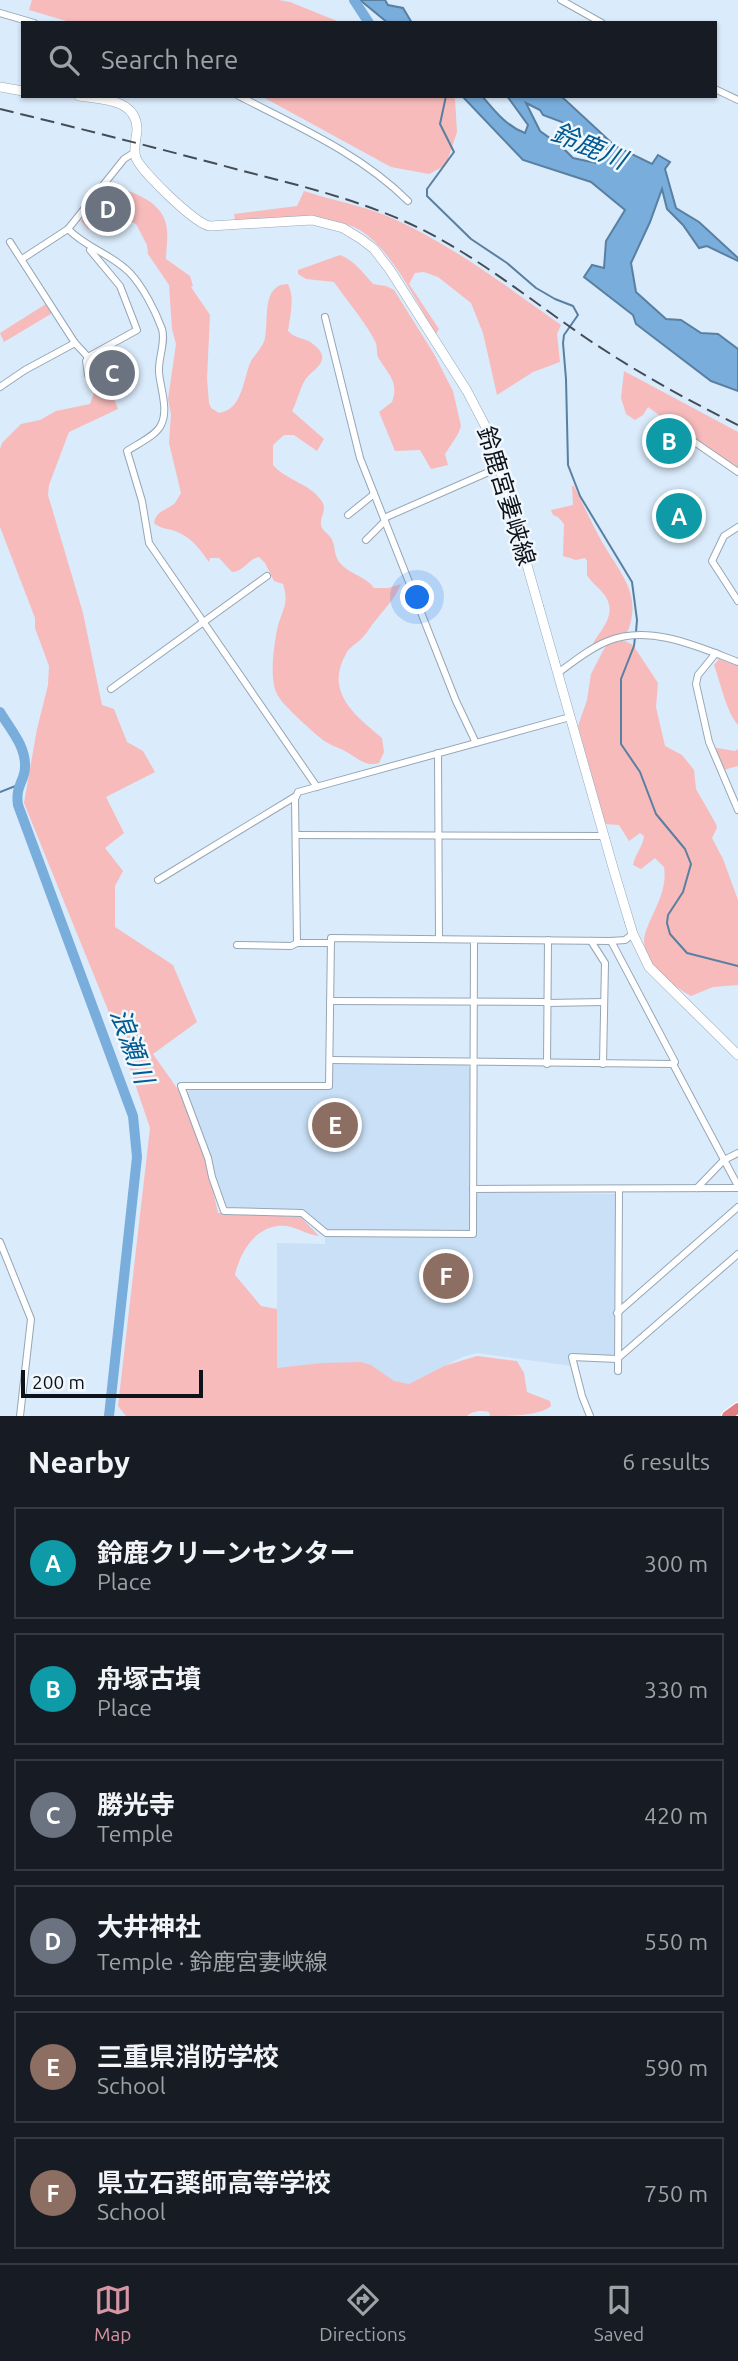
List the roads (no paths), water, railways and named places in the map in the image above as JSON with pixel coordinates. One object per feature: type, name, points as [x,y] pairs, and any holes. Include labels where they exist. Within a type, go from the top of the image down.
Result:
[{"type":"highway","points":[[727,1416],[738,1408]]},
{"type":"main road","points":[[0,86],[21,91]]},
{"type":"main road","name":"鈴鹿宮妻峡線","points":[[92,98],[118,102],[128,109],[136,125],[135,152],[138,163],[179,206],[203,226],[312,220],[343,229],[367,243],[390,270],[467,391],[490,435],[633,934],[649,967],[738,1055]]},
{"type":"street","points":[[561,0],[598,21]]},
{"type":"street","points":[[0,13],[26,21]]},
{"type":"street","points":[[717,90],[738,100]]},
{"type":"street","points":[[243,98],[310,133],[371,170],[408,201]]},
{"type":"street","points":[[22,259],[68,229],[124,159],[135,152]]},
{"type":"street","points":[[68,229],[87,246],[120,286],[137,330],[88,357],[88,376]]},
{"type":"street","points":[[10,242],[75,343],[88,357]]},
{"type":"street","points":[[87,246],[108,256],[129,272],[138,283],[162,331],[159,375],[163,422],[158,429],[127,451],[142,501],[149,543],[317,787]]},
{"type":"street","points":[[326,317],[360,458],[456,701],[476,743]]},
{"type":"street","points":[[0,387],[51,354],[75,343]]},
{"type":"street","points":[[693,441],[738,472]]},
{"type":"street","points":[[366,540],[385,519],[500,467]]},
{"type":"street","points":[[348,515],[374,495]]},
{"type":"street","points":[[738,527],[724,537],[712,561],[738,601]]},
{"type":"street","points":[[111,689],[267,576]]},
{"type":"street","points":[[558,673],[607,641],[643,636],[690,643],[738,662]]},
{"type":"street","points":[[716,653],[698,675],[696,684],[709,742],[738,810]]},
{"type":"street","points":[[158,880],[296,796],[298,792],[570,717]]},
{"type":"street","points":[[438,753],[439,939]]},
{"type":"street","points":[[296,796],[297,943]]},
{"type":"street","points":[[296,835],[603,836]]},
{"type":"street","points":[[474,940],[473,1234],[326,1233],[302,1213],[224,1211],[208,1158],[181,1086],[329,1086],[331,938],[611,941],[625,940],[633,934]]},
{"type":"street","points":[[547,1064],[548,940]]},
{"type":"street","points":[[592,941],[605,963],[603,1064]]},
{"type":"street","points":[[472,1189],[738,1187],[611,941]]},
{"type":"street","points":[[237,945],[291,946],[297,943],[331,943]]},
{"type":"street","points":[[330,1001],[604,1002]]},
{"type":"street","points":[[330,1060],[673,1065]]},
{"type":"street","points":[[697,1189],[724,1160],[738,1153]]},
{"type":"street","points":[[618,1189],[618,1371]]},
{"type":"street","points":[[617,1313],[738,1207]]},
{"type":"street","points":[[0,1242],[31,1319],[20,1416]]},
{"type":"street","points":[[590,1416],[572,1357],[617,1359],[738,1254]]},
{"type":"water","points":[[360,0],[385,0],[388,5],[403,8],[411,21],[386,21]]},
{"type":"water","points":[[464,98],[484,98],[506,122],[525,133],[528,125],[508,98],[563,98],[615,146],[652,164],[658,155],[670,162],[665,169],[676,208],[699,222],[738,258],[738,261],[707,246],[699,248],[683,225],[667,209],[662,189],[631,263],[636,292],[666,319],[681,320],[701,333],[718,334],[738,349],[738,391],[711,381],[636,324],[633,315],[584,277],[592,265],[604,268],[606,241],[625,210],[591,182],[523,160]],"holes":[[[526,103],[540,110],[543,115],[562,122],[571,131],[608,150],[604,160],[596,163],[573,158],[540,131]]]},
{"type":"waterway","name":"鈴鹿川","points":[[354,0],[368,21]]},
{"type":"waterway","points":[[446,98],[440,124],[454,152],[427,189],[427,196],[471,239],[507,263],[536,288],[573,306],[578,315],[564,335],[563,343],[568,465],[580,496],[632,582],[636,632]]},
{"type":"waterway","points":[[635,637],[621,679],[621,744],[640,772],[656,814],[685,849],[691,864],[683,892],[668,915],[670,934],[687,953],[738,966]]},
{"type":"waterway","name":"浪瀬川","points":[[0,712],[17,738],[25,759],[18,805],[133,1116],[137,1157],[109,1416]]},
{"type":"waterway","points":[[0,792],[18,785]]},
{"type":"railway","points":[[0,109],[314,190],[402,220],[466,254],[623,362],[738,425]]},
{"type":"place","name":"大井神社","points":[[108,209]]},
{"type":"place","name":"勝光寺","points":[[112,373]]},
{"type":"place","name":"舟塚古墳","points":[[669,441]]},
{"type":"place","name":"鈴鹿クリーンセンター","points":[[679,516]]},
{"type":"place","name":"三重県消防学校","points":[[335,1125]]},
{"type":"place","name":"県立石薬師高等学校","points":[[446,1276]]}]
